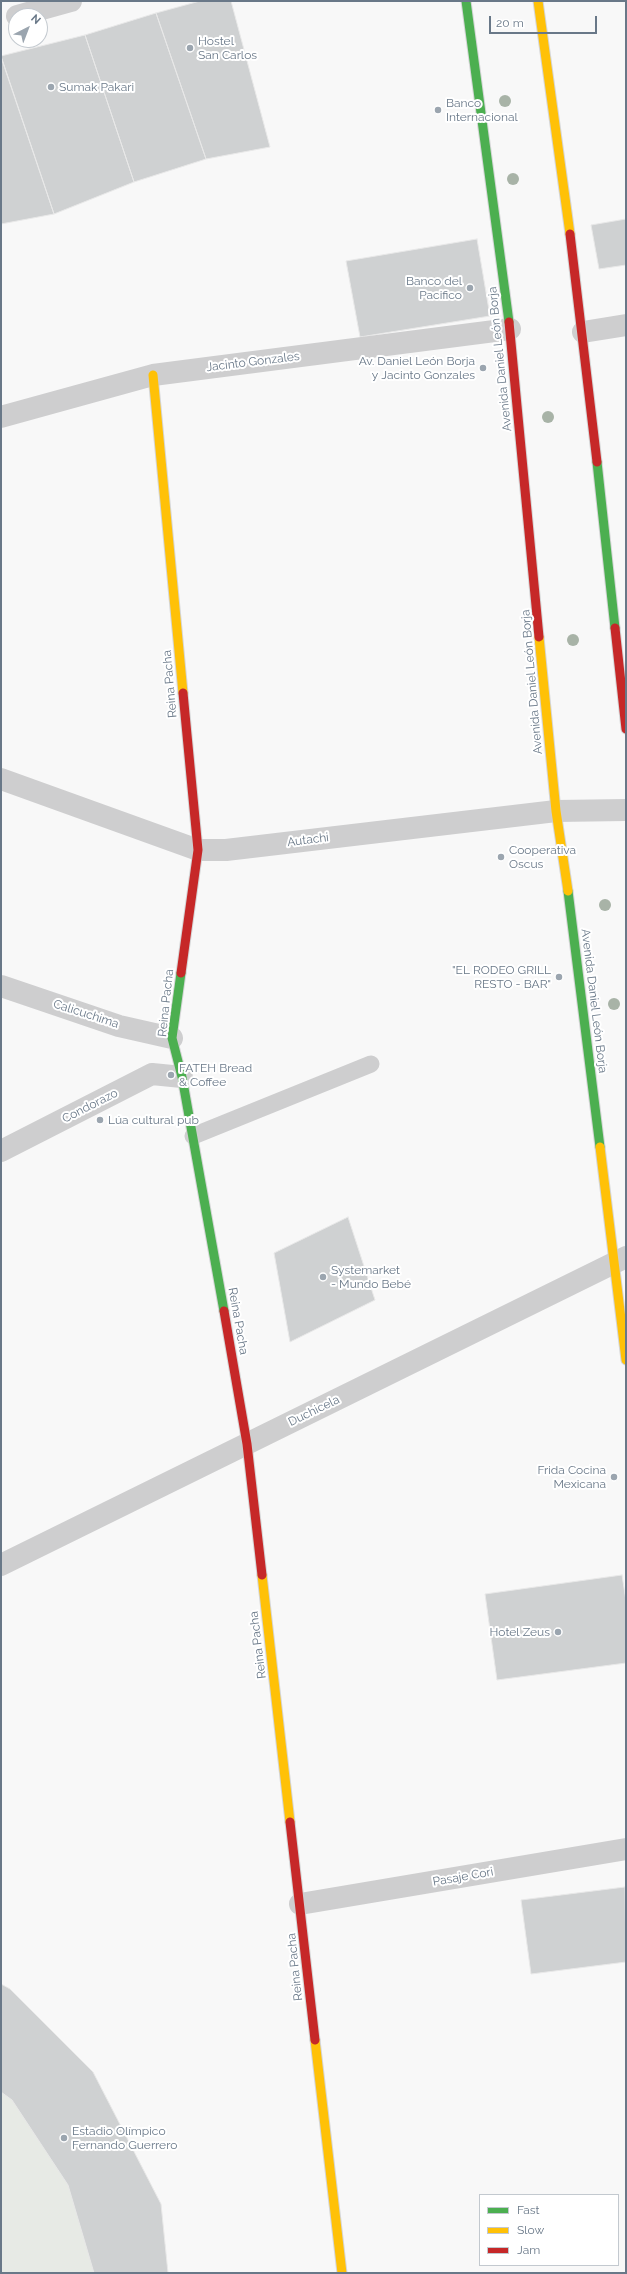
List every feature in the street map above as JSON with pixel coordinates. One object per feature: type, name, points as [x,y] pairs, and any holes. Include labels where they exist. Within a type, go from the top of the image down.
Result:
[{"type":"main road","name":"Avenida Daniel León Borja","points":[[466,1],[510,329],[556,811],[620,1260],[626,1360]]},
{"type":"main road","points":[[538,1],[583,332],[626,729]]},
{"type":"main road","name":"Reina Pacha","points":[[152,375],[198,850],[172,1038],[182,1076],[247,1444],[342,2273]]},
{"type":"street","points":[[45,8],[70,1]]},
{"type":"street","points":[[583,332],[626,325]]},
{"type":"street","name":"Jacinto Gonzales","points":[[1,417],[152,375],[510,329]]},
{"type":"street","name":"Autachi","points":[[1,779],[198,850],[226,850],[556,811],[626,810]]},
{"type":"street","name":"Calicuchima","points":[[1,986],[119,1026],[172,1038]]},
{"type":"street","name":"Condorazo","points":[[1,1151],[152,1074],[182,1076]]},
{"type":"street","name":"Duchicela","points":[[1,1565],[620,1260]]},
{"type":"street","name":"Pasaje Cori","points":[[300,1904],[626,1849]]},
{"type":"lane","points":[[193,1136],[371,1064]]},
{"type":"shaded area","name":"Estadio Olímpico Fernando Guerrero","points":[[1,1984],[10,1989],[93,2072],[161,2204],[168,2273],[1,2273]]},
{"type":"building","points":[[200,1],[231,1],[270,147],[206,159],[156,13]]},
{"type":"building","points":[[156,13],[206,159],[134,182],[85,35]]},
{"type":"building","points":[[85,35],[134,182],[54,214],[1,56],[33,48],[48,48],[48,44]]},
{"type":"building","points":[[1,57],[54,214],[1,224]]},
{"type":"building","points":[[626,219],[626,265],[599,269],[591,225]]},
{"type":"building","points":[[477,239],[490,316],[360,337],[346,261]]},
{"type":"building","name":"Systemarket - Mundo Bebé","points":[[348,1217],[375,1300],[290,1342],[274,1253]]},
{"type":"building","name":"Hotel Zeus","points":[[622,1575],[626,1601],[626,1663],[497,1680],[485,1594]]},
{"type":"building","points":[[625,1887],[626,1962],[531,1974],[521,1900]]},
{"type":"building","name":"Estadio Olímpico Fernando Guerrero","points":[[1,1984],[10,1989],[93,2072],[161,2204],[168,2273],[94,2273],[68,2185],[12,2100],[1,2092]]},
{"type":"traffic: fast","points":[[466,1],[509,322]]},
{"type":"traffic: fast","points":[[597,462],[615,628]]},
{"type":"traffic: fast","points":[[568,891],[600,1147]]},
{"type":"traffic: fast","points":[[181,973],[172,1038],[182,1077],[224,1311]]},
{"type":"traffic: slow","points":[[538,1],[570,234]]},
{"type":"traffic: slow","points":[[153,375],[183,693]]},
{"type":"traffic: slow","points":[[539,637],[556,811],[568,891]]},
{"type":"traffic: slow","points":[[600,1147],[626,1360]]},
{"type":"traffic: slow","points":[[262,1575],[290,1822]]},
{"type":"traffic: slow","points":[[315,2040],[342,2273]]},
{"type":"traffic: jam","points":[[570,234],[597,462]]},
{"type":"traffic: jam","points":[[509,322],[539,637]]},
{"type":"traffic: jam","points":[[615,628],[626,729]]},
{"type":"traffic: jam","points":[[181,973],[198,850],[183,693]]},
{"type":"traffic: jam","points":[[224,1311],[247,1444],[262,1575]]},
{"type":"traffic: jam","points":[[290,1822],[315,2040]]},
{"type":"place","name":"Hostel San Carlos","points":[[190,48]]},
{"type":"place","name":"Sumak Pakari","points":[[51,87]]},
{"type":"place","name":"Banco Internacional","points":[[438,110]]},
{"type":"place","name":"Banco del Pacifico","points":[[470,288]]},
{"type":"place","name":"Av. Daniel León Borja y Jacinto Gonzales","points":[[483,368]]},
{"type":"place","name":"Cooperativa Oscus","points":[[501,857]]},
{"type":"place","name":"\"EL RODEO GRILL RESTO - BAR\"","points":[[559,977]]},
{"type":"place","name":"FATEH Bread & Coffee","points":[[171,1075]]},
{"type":"place","name":"Lúa cultural pub","points":[[100,1120]]},
{"type":"place","name":"Systemarket - Mundo Bebé","points":[[323,1277]]},
{"type":"place","name":"Frida Cocina Mexicana","points":[[614,1477]]},
{"type":"place","name":"Hotel Zeus","points":[[558,1632]]},
{"type":"place","name":"Estadio Olímpico Fernando Guerrero","points":[[64,2138]]}]
